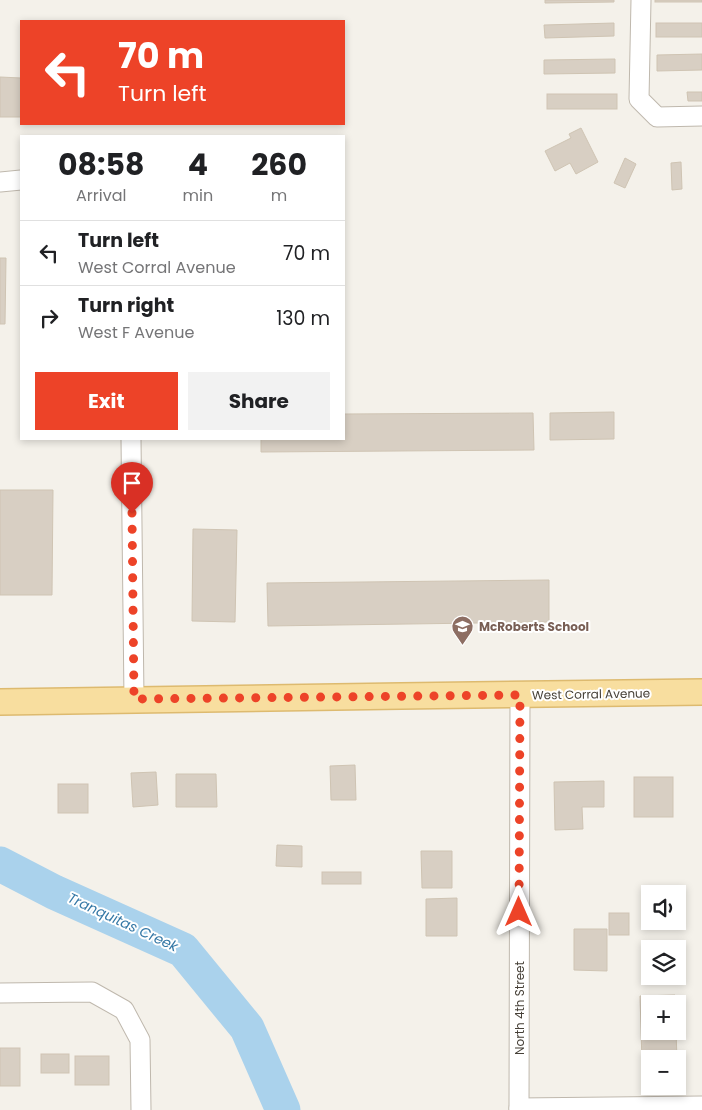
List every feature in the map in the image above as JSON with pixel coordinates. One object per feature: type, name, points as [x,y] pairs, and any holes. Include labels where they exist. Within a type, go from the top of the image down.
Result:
[{"type":"main road","name":"West Corral Avenue","points":[[0,702],[702,692]]},
{"type":"street","points":[[641,0],[639,99],[657,116],[702,116]]},
{"type":"street","points":[[0,182],[20,180]]},
{"type":"street","points":[[131,440],[134,699]]},
{"type":"street","name":"North 4th Street","points":[[519,1109],[520,695]]},
{"type":"street","points":[[0,993],[92,992],[124,1010],[140,1040],[140,1110]]},
{"type":"street","points":[[519,1109],[702,1106]]},
{"type":"building","points":[[545,0],[614,0],[614,2],[545,3]]},
{"type":"building","points":[[655,0],[702,0],[702,2],[655,2]]},
{"type":"building","points":[[614,23],[614,36],[545,38],[544,25]]},
{"type":"building","points":[[656,23],[702,23],[702,37],[656,37]]},
{"type":"building","points":[[702,54],[702,70],[657,71],[657,55]]},
{"type":"building","points":[[615,59],[615,73],[544,74],[544,60]]},
{"type":"building","points":[[0,77],[20,78],[20,117],[0,117]]},
{"type":"building","points":[[687,92],[702,92],[702,101],[688,101]]},
{"type":"building","points":[[547,94],[617,94],[617,109],[547,109]]},
{"type":"building","points":[[581,128],[598,162],[576,174],[570,163],[555,171],[545,151],[571,138],[569,134]]},
{"type":"building","points":[[625,158],[636,164],[625,188],[614,183]]},
{"type":"building","points":[[681,162],[682,189],[672,190],[671,163]]},
{"type":"building","points":[[0,258],[6,258],[5,324],[0,324]]},
{"type":"building","points":[[614,412],[614,439],[550,440],[550,413]]},
{"type":"building","points":[[533,413],[534,450],[261,452],[261,440],[345,440],[345,414]]},
{"type":"building","points":[[0,490],[53,490],[52,595],[0,595]]},
{"type":"building","points":[[193,529],[237,530],[235,622],[192,621]]},
{"type":"building","points":[[549,580],[549,622],[268,626],[267,583]]},
{"type":"building","points":[[355,765],[356,800],[331,800],[330,766]]},
{"type":"building","points":[[156,772],[158,805],[133,807],[131,773]]},
{"type":"building","points":[[176,774],[216,774],[217,807],[176,807]]},
{"type":"building","points":[[634,777],[673,777],[673,817],[634,817]]},
{"type":"building","points":[[604,781],[604,807],[582,807],[583,829],[555,830],[554,782]]},
{"type":"building","points":[[58,784],[88,784],[88,813],[58,813]]},
{"type":"building","points":[[277,845],[302,846],[302,867],[276,866]]},
{"type":"building","points":[[421,851],[452,851],[452,888],[422,888]]},
{"type":"building","points":[[322,872],[361,872],[361,884],[322,884]]},
{"type":"building","points":[[457,898],[457,936],[426,936],[426,899]]},
{"type":"building","points":[[609,913],[629,913],[629,935],[609,935]]},
{"type":"building","points":[[574,929],[607,929],[607,971],[574,970]]},
{"type":"building","points":[[640,996],[641,996],[641,1029]]},
{"type":"building","points":[[641,1040],[676,1040],[677,1050],[642,1050]]},
{"type":"building","points":[[0,1048],[20,1048],[20,1086],[0,1086]]},
{"type":"building","points":[[41,1054],[69,1054],[69,1073],[41,1073]]},
{"type":"building","points":[[75,1056],[109,1056],[109,1085],[75,1085]]},
{"type":"waterway","name":"Tranquitas Creek","points":[[0,864],[54,892],[183,950],[247,1028],[283,1110]]},
{"type":"place","name":"McRoberts School","points":[[463,645]]},
{"type":"route","points":[[132,513],[134,699],[520,695],[519,912]]}]
